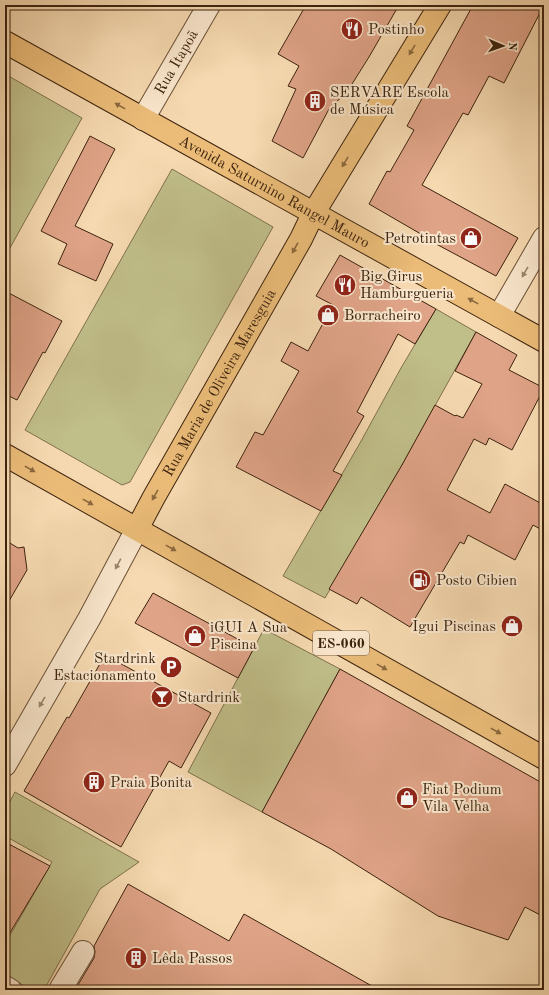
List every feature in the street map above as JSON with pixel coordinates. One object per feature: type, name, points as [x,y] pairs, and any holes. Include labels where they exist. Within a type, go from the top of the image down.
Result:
[{"type":"main road","name":"Rua Maria de Oliveira Maresguia","points":[[137,529],[301,239],[313,214],[440,5]]},
{"type":"main road","name":"Avenida Saturnino Rangel Mauro","points":[[5,42],[544,341]]},
{"type":"main road","name":"ES-060","points":[[5,455],[544,758]]},
{"type":"street","name":"Rua Itapoã","points":[[143,119],[209,5]]},
{"type":"street","points":[[499,316],[544,238]]},
{"type":"street","name":"Rua Maria de Oliveira Maresguia","points":[[5,765],[89,620],[137,529]]},
{"type":"street","points":[[60,990],[82,952]]},
{"type":"street","points":[[5,987],[10,990]]},
{"type":"shaded area","points":[[5,74],[82,118],[5,257]]},
{"type":"shaded area","points":[[172,169],[273,227],[130,482],[122,485],[25,430]]},
{"type":"shaded area","points":[[436,309],[476,332],[402,465],[325,598],[283,576]]},
{"type":"shaded area","points":[[264,629],[340,669],[262,812],[188,772]]},
{"type":"shaded area","points":[[15,792],[139,862],[100,889],[44,990],[31,990],[5,974],[5,944],[52,862],[5,836],[5,811]]},
{"type":"building","points":[[306,5],[399,5],[347,92],[329,109],[303,158],[272,141],[296,89],[288,86],[299,66],[278,54]]},
{"type":"building","points":[[473,5],[544,5],[504,83],[489,76],[468,115],[463,113],[422,185],[518,238],[496,276],[425,238],[426,237],[369,204],[387,171],[390,172],[414,130],[407,126]]},
{"type":"building","points":[[90,136],[115,149],[75,226],[113,244],[96,281],[58,264],[67,244],[41,231]]},
{"type":"building","points":[[340,255],[436,309],[415,344],[398,334],[357,412],[364,416],[333,471],[342,475],[321,511],[236,467],[255,432],[263,435],[299,371],[281,361],[291,342],[308,351],[333,305],[316,296]]},
{"type":"building","points":[[5,291],[62,321],[17,400],[5,394]]},
{"type":"building","points":[[476,332],[517,355],[509,370],[544,388],[512,450],[489,438],[486,445],[474,439],[447,490],[490,513],[505,484],[544,505],[544,531],[533,525],[515,560],[468,535],[464,544],[460,542],[410,627],[361,597],[357,604],[329,589],[402,465],[435,405],[455,416],[456,415],[463,418],[482,384],[455,371]]},
{"type":"building","points":[[5,540],[18,548],[24,547],[27,570],[5,608]]},
{"type":"building","name":"iGUI A Sua Piscina","points":[[153,593],[254,648],[238,678],[135,623]]},
{"type":"building","points":[[105,655],[211,713],[181,768],[169,761],[121,847],[24,791],[67,717],[69,718]]},
{"type":"building","name":"Fiat Podium Vila Velha","points":[[340,669],[544,784],[544,917],[525,907],[508,940],[438,916],[331,849],[262,812]]},
{"type":"building","points":[[5,842],[50,866],[5,941]]},
{"type":"building","points":[[128,884],[229,941],[244,914],[379,990],[75,990],[94,958],[94,946]]},
{"type":"place","name":"Postinho","points":[[352,29]]},
{"type":"place","name":"SERVARE Escola de Música","points":[[315,101]]},
{"type":"place","name":"Petrotintas","points":[[471,238]]},
{"type":"place","name":"Big Girus Hamburgueria","points":[[345,285]]},
{"type":"place","name":"Borracheiro","points":[[328,315]]},
{"type":"place","name":"Posto Cibien","points":[[420,580]]},
{"type":"place","name":"Igui Piscinas","points":[[512,626]]},
{"type":"place","name":"iGUI A Sua Piscina","points":[[195,636]]},
{"type":"place","name":"Stardrink Estacionamento","points":[[171,667]]},
{"type":"place","name":"Stardrink","points":[[162,697]]},
{"type":"place","name":"Praia Bonita","points":[[94,782]]},
{"type":"place","name":"Fiat Podium Vila Velha","points":[[407,798]]},
{"type":"place","name":"Lêda Passos","points":[[136,958]]}]
